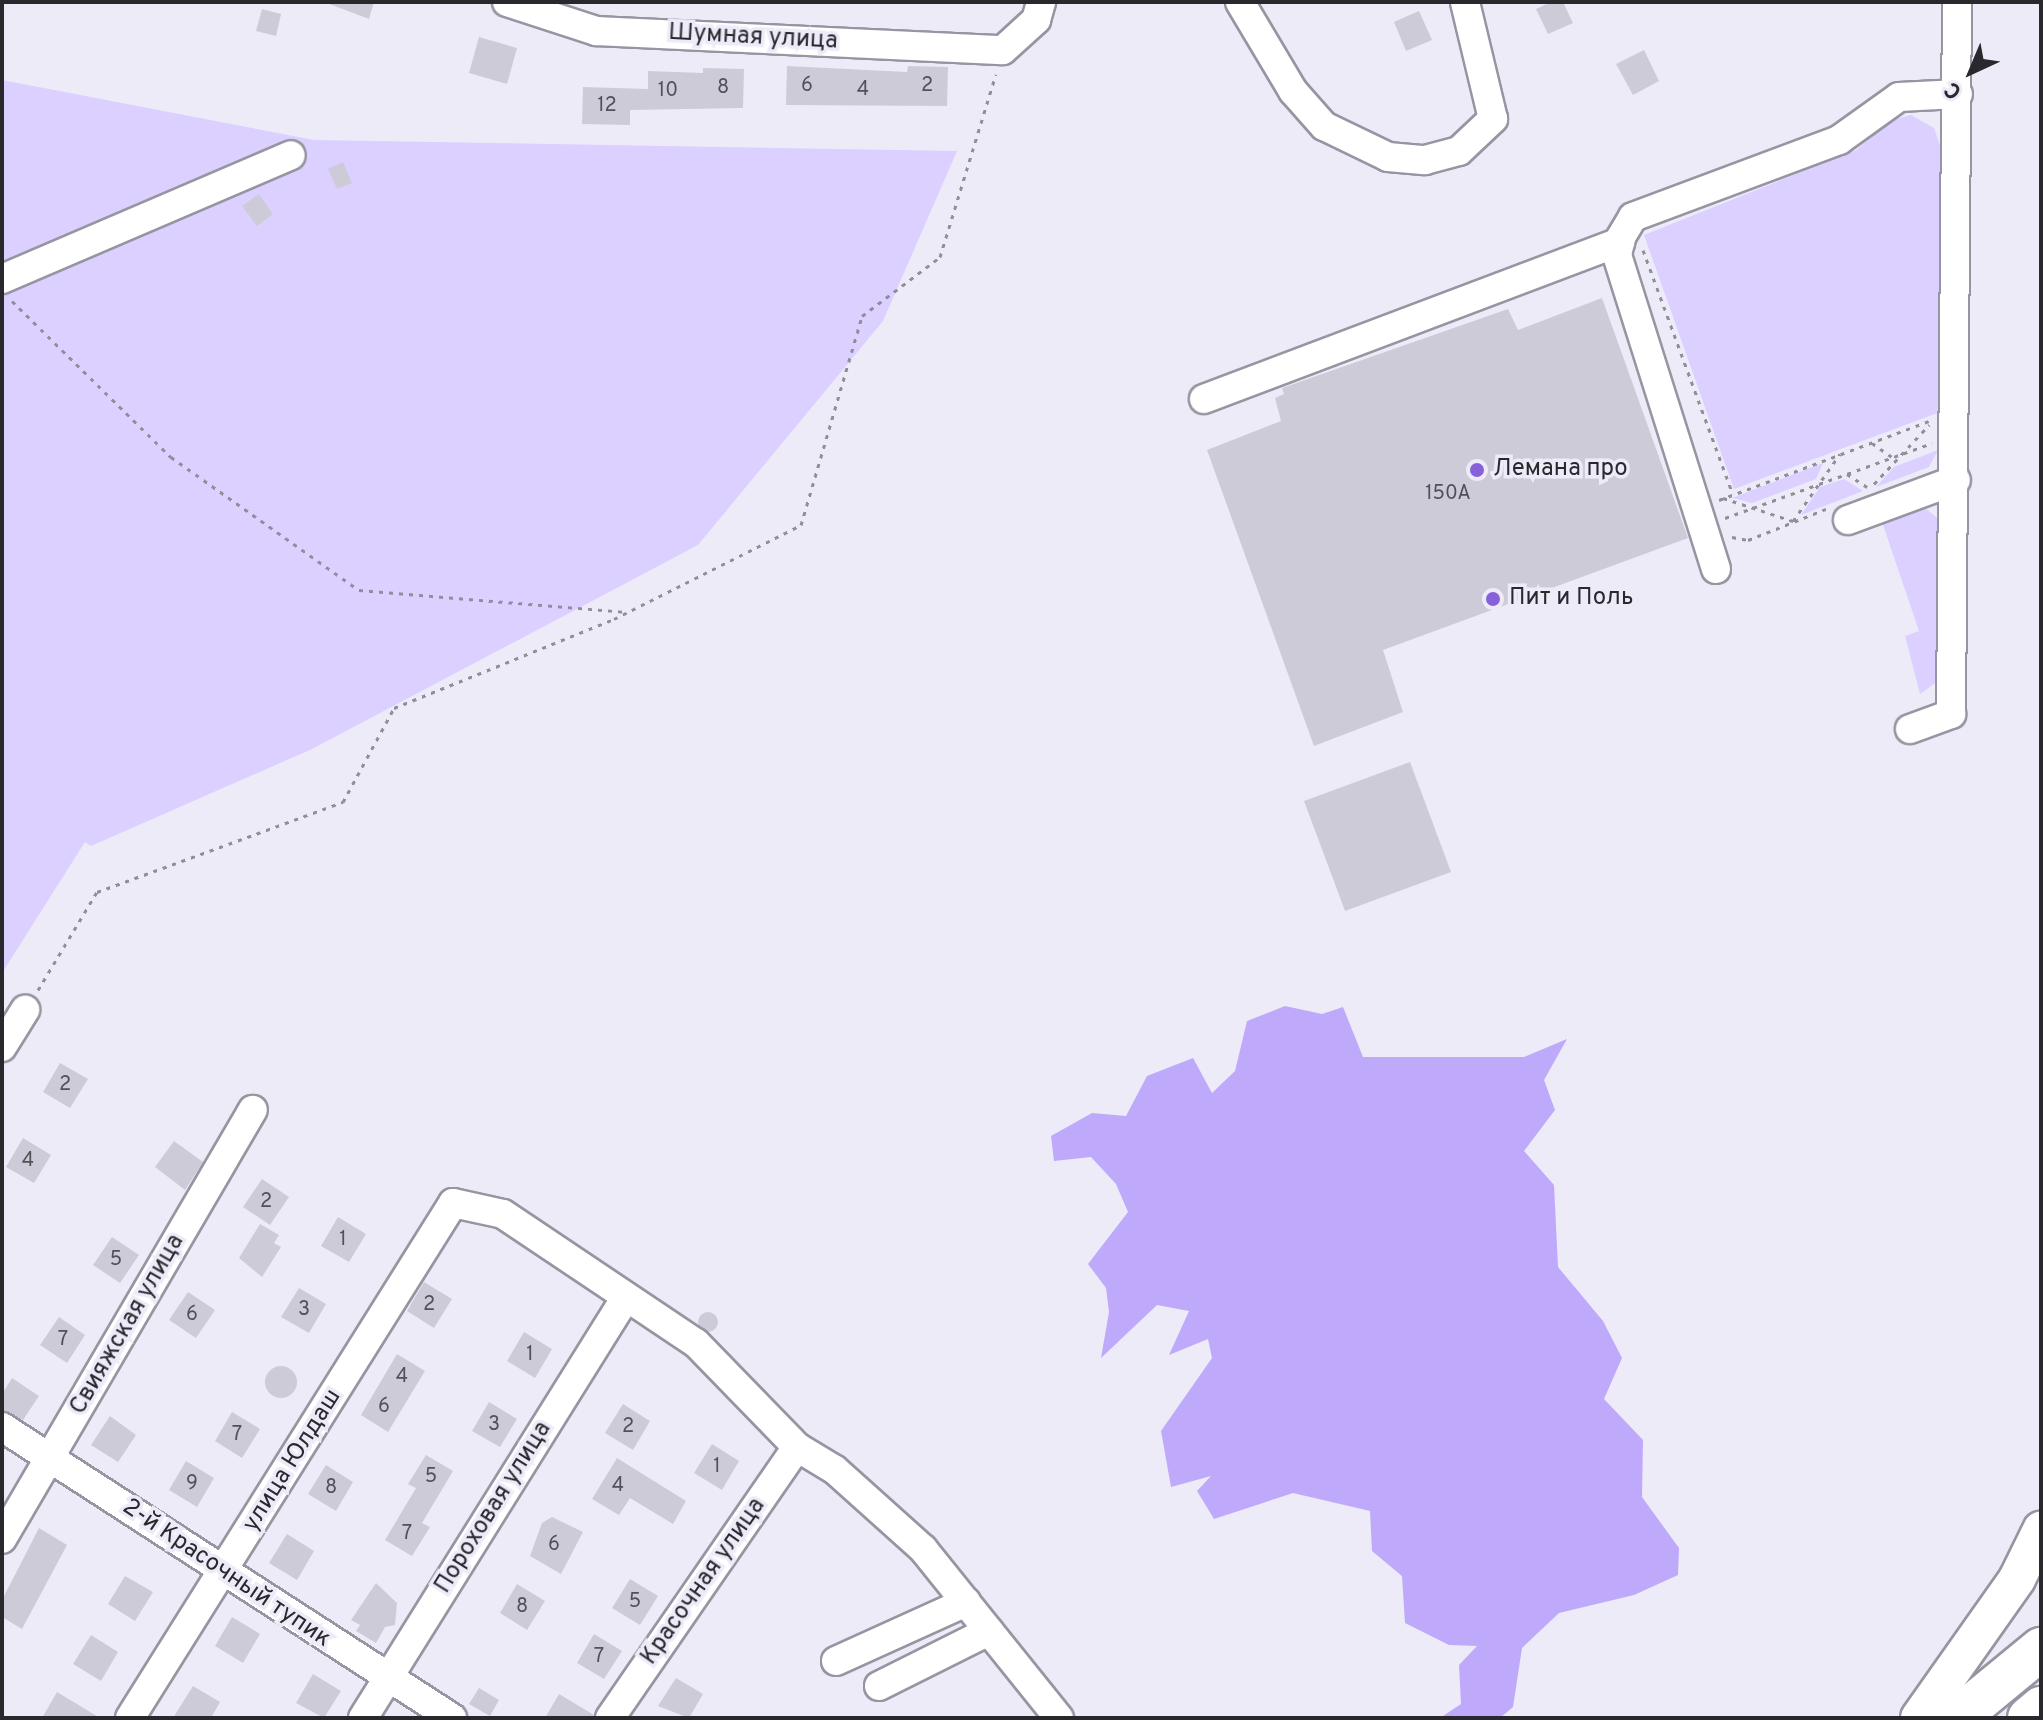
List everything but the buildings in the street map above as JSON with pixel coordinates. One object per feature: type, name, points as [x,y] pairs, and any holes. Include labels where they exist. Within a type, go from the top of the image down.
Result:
[{"type":"highway","points":[[1957,1718],[2041,1649]]},
{"type":"highway","points":[[2029,1718],[2041,1708]]},
{"type":"main road","points":[[1919,1718],[2017,1579],[2041,1530]]},
{"type":"street","name":"Шумная улица","points":[[507,2],[596,31],[1003,50]]},
{"type":"street","points":[[1003,50],[1036,20],[1041,2]]},
{"type":"street","points":[[1240,2],[1293,91],[1324,126],[1388,157],[1425,160],[1459,151],[1493,119],[1465,2]]},
{"type":"street","points":[[1910,729],[1951,714],[1956,480],[1957,2]]},
{"type":"street","points":[[1716,569],[1617,255],[1630,242],[1633,217],[1839,140],[1899,97],[1958,94]]},
{"type":"street","points":[[2,279],[291,155]]},
{"type":"street","points":[[1204,399],[1630,242]]},
{"type":"street","points":[[1842,513],[1956,480]]},
{"type":"street","points":[[2,1047],[25,1010]]},
{"type":"street","name":"Свияжская улица","points":[[2,1539],[253,1110]]},
{"type":"street","name":"улица Юлдаш","points":[[130,1718],[223,1575],[453,1203],[503,1214],[625,1298]]},
{"type":"street","points":[[625,1298],[696,1343],[797,1447],[835,1470],[912,1539],[1059,1718]]},
{"type":"street","name":"Пороховая улица","points":[[363,1718],[625,1298]]},
{"type":"street","name":"2-й Красочный тупик","points":[[2,1427],[52,1456],[223,1575],[452,1718]]},
{"type":"street","name":"Красочная улица","points":[[610,1718],[797,1447]]},
{"type":"street","points":[[836,1661],[966,1602]]},
{"type":"street","points":[[879,1686],[989,1631]]},
{"type":"path","points":[[25,1010],[97,892],[343,802],[394,708],[629,612],[801,525],[862,316],[940,257],[1003,50]]},
{"type":"path","points":[[1630,242],[1733,494]]},
{"type":"path","points":[[2,291],[171,457],[359,590],[629,612]]},
{"type":"path","points":[[1723,498],[1934,419],[1864,495],[1888,486]]},
{"type":"path","points":[[1724,518],[1943,439]]},
{"type":"path","points":[[1871,443],[1892,457]]},
{"type":"path","points":[[1793,521],[1840,454]]},
{"type":"path","points":[[1847,474],[1870,489]]},
{"type":"path","points":[[1723,498],[1793,521]]},
{"type":"path","points":[[1723,498],[1724,518],[1730,535],[1740,540],[1793,521],[1842,513]]},
{"type":"shaded area","points":[[2,80],[314,140],[957,151],[883,321],[698,545],[312,749],[91,846],[85,842],[2,973]]},
{"type":"shaded area","points":[[1911,115],[1934,128],[1941,148],[1940,412],[1734,489],[1644,235],[1856,150],[1892,120]]},
{"type":"shaded area","points":[[1938,450],[1929,467],[1876,487],[1894,467]]},
{"type":"shaded area","points":[[1823,463],[1816,479],[1752,503],[1732,498]]},
{"type":"shaded area","points":[[1844,479],[1863,491],[1801,515],[1820,487]]},
{"type":"shaded area","points":[[1923,506],[1942,522],[1941,679],[1920,694],[1905,636],[1919,631],[1882,522]]},
{"type":"shaded area","points":[[1285,1006],[1322,1014],[1343,1007],[1363,1057],[1524,1057],[1567,1039],[1544,1080],[1555,1110],[1524,1151],[1554,1185],[1558,1267],[1603,1321],[1622,1358],[1604,1399],[1643,1440],[1642,1497],[1679,1548],[1678,1575],[1634,1595],[1559,1613],[1522,1648],[1513,1707],[1500,1718],[1440,1718],[1461,1704],[1459,1665],[1477,1646],[1449,1645],[1405,1623],[1402,1576],[1372,1551],[1370,1511],[1293,1493],[1214,1519],[1197,1491],[1211,1476],[1171,1487],[1161,1431],[1212,1358],[1208,1339],[1169,1355],[1189,1311],[1157,1305],[1101,1358],[1109,1312],[1106,1288],[1088,1264],[1128,1212],[1116,1184],[1091,1157],[1054,1161],[1051,1136],[1092,1113],[1126,1116],[1147,1076],[1193,1058],[1212,1093],[1235,1071],[1247,1021]]},
{"type":"place","name":"Лемана про","points":[[1477,470]]},
{"type":"place","name":"Пит и Поль","points":[[1493,599]]}]
